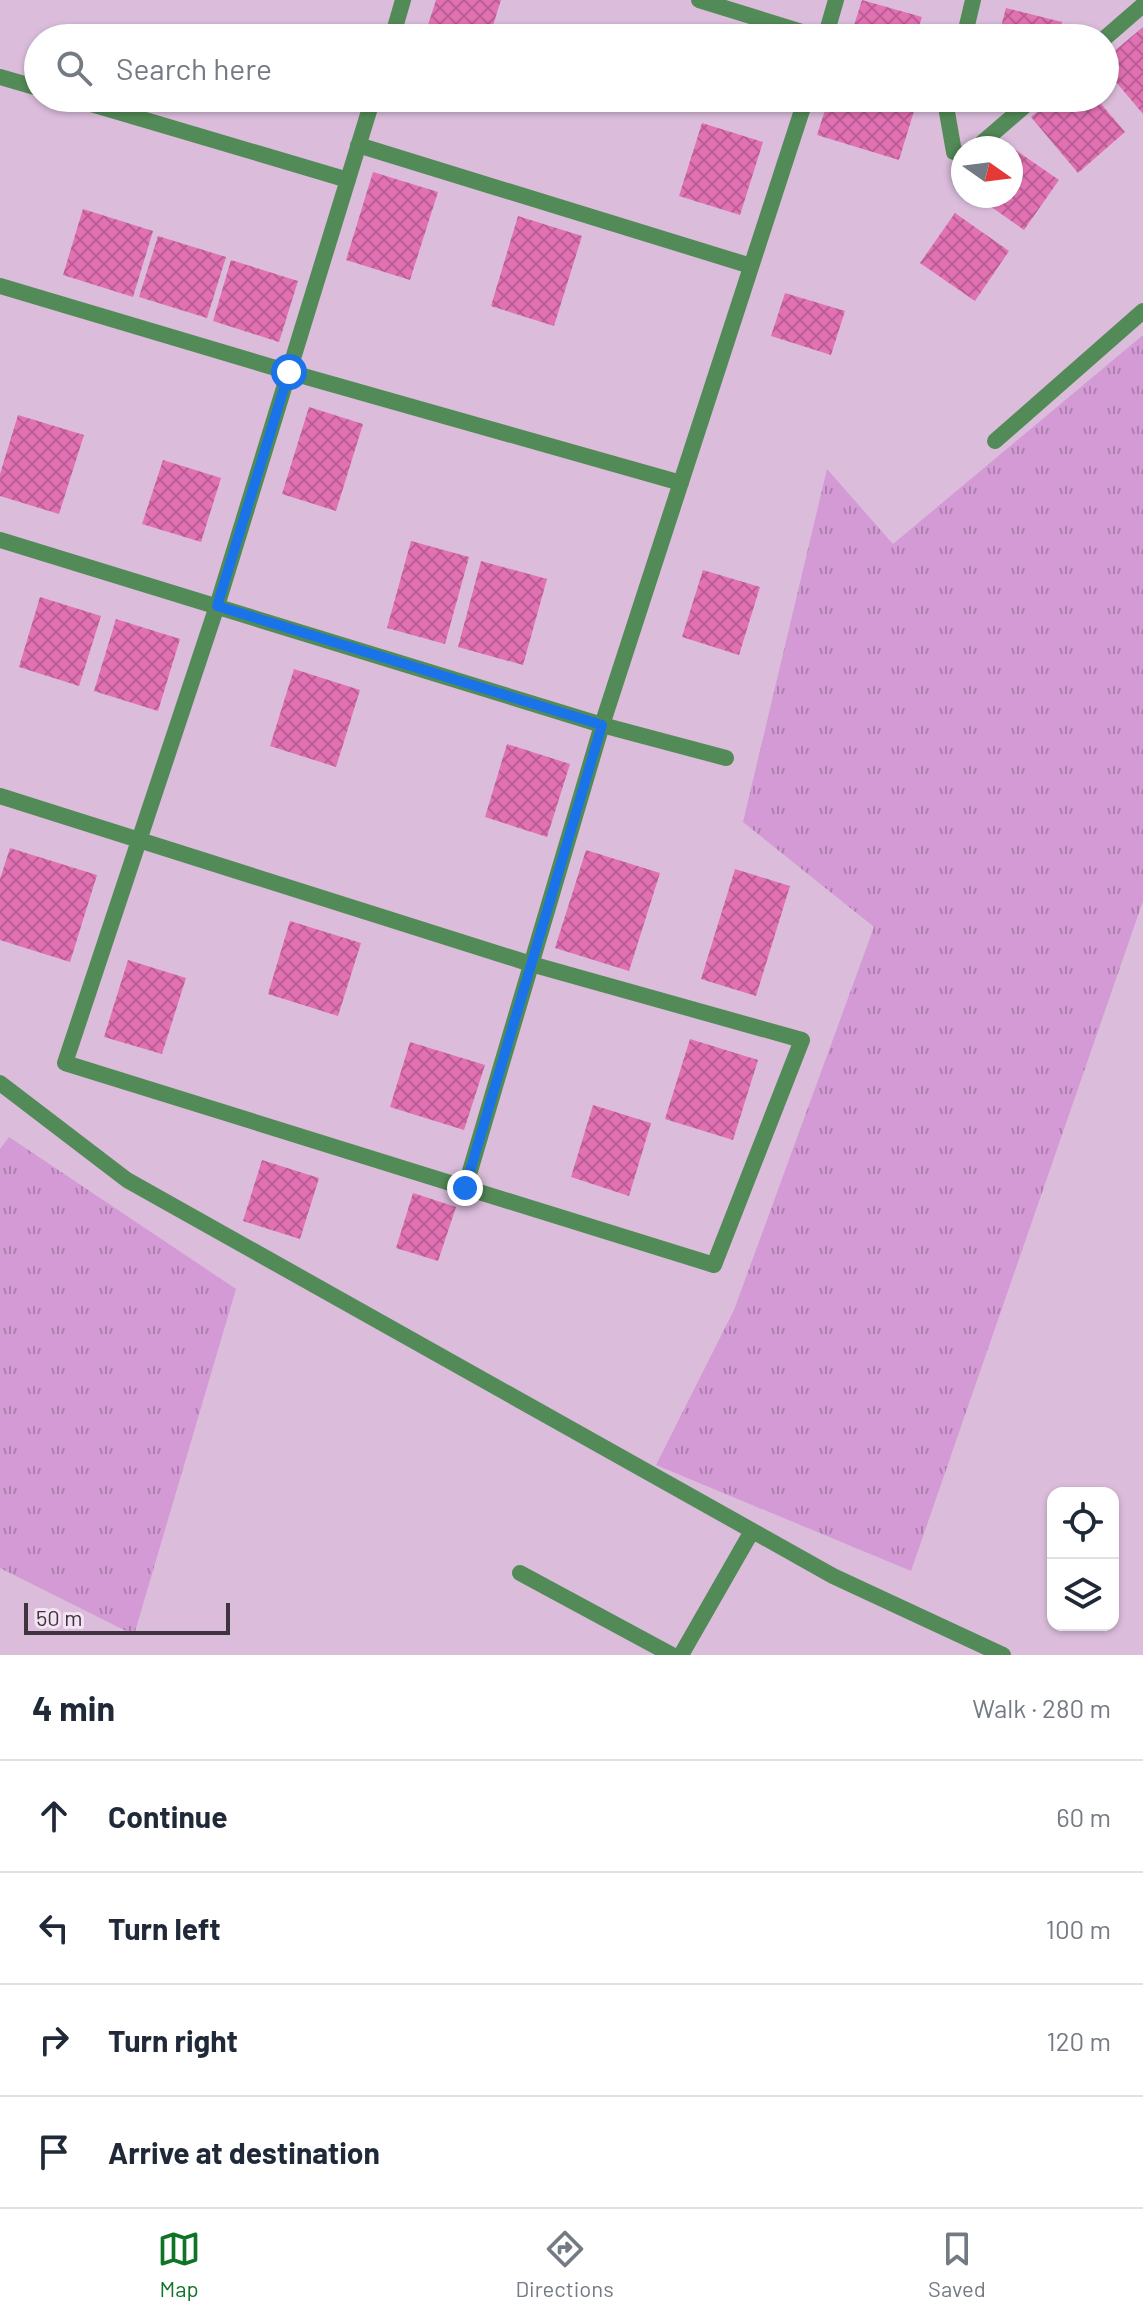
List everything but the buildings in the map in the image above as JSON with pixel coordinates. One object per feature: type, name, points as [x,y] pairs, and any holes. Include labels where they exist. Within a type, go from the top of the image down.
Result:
[{"type":"street","points":[[396,24],[403,0]]},
{"type":"street","points":[[699,0],[777,24]]},
{"type":"street","points":[[828,24],[836,0]]},
{"type":"street","points":[[967,24],[973,0]]},
{"type":"street","points":[[1119,26],[1143,5]]},
{"type":"street","points":[[0,77],[24,84]]},
{"type":"street","points":[[118,112],[348,180]]},
{"type":"street","points":[[0,796],[139,840],[531,964],[802,1040],[714,1265],[65,1063],[139,840],[217,606],[369,112]]},
{"type":"street","points":[[465,1188],[602,725],[801,112]]},
{"type":"street","points":[[947,112],[951,136]]},
{"type":"street","points":[[990,136],[1018,112]]},
{"type":"street","points":[[358,145],[751,266]]},
{"type":"street","points":[[0,286],[681,483]]},
{"type":"street","points":[[995,441],[1143,311]]},
{"type":"street","points":[[0,540],[602,725],[726,758]]},
{"type":"street","points":[[0,1083],[127,1180],[833,1576],[1003,1655]]},
{"type":"street","points":[[681,1655],[752,1531]]},
{"type":"street","points":[[520,1573],[672,1655]]},
{"type":"green space","points":[[1143,335],[1143,901],[911,1571],[656,1465],[734,1310],[874,927],[743,822],[827,469],[893,544]]},
{"type":"green space","points":[[9,1137],[236,1289],[134,1635],[0,1568],[0,1149]]},
{"type":"route","points":[[289,372],[217,606],[602,725],[465,1188]]}]
